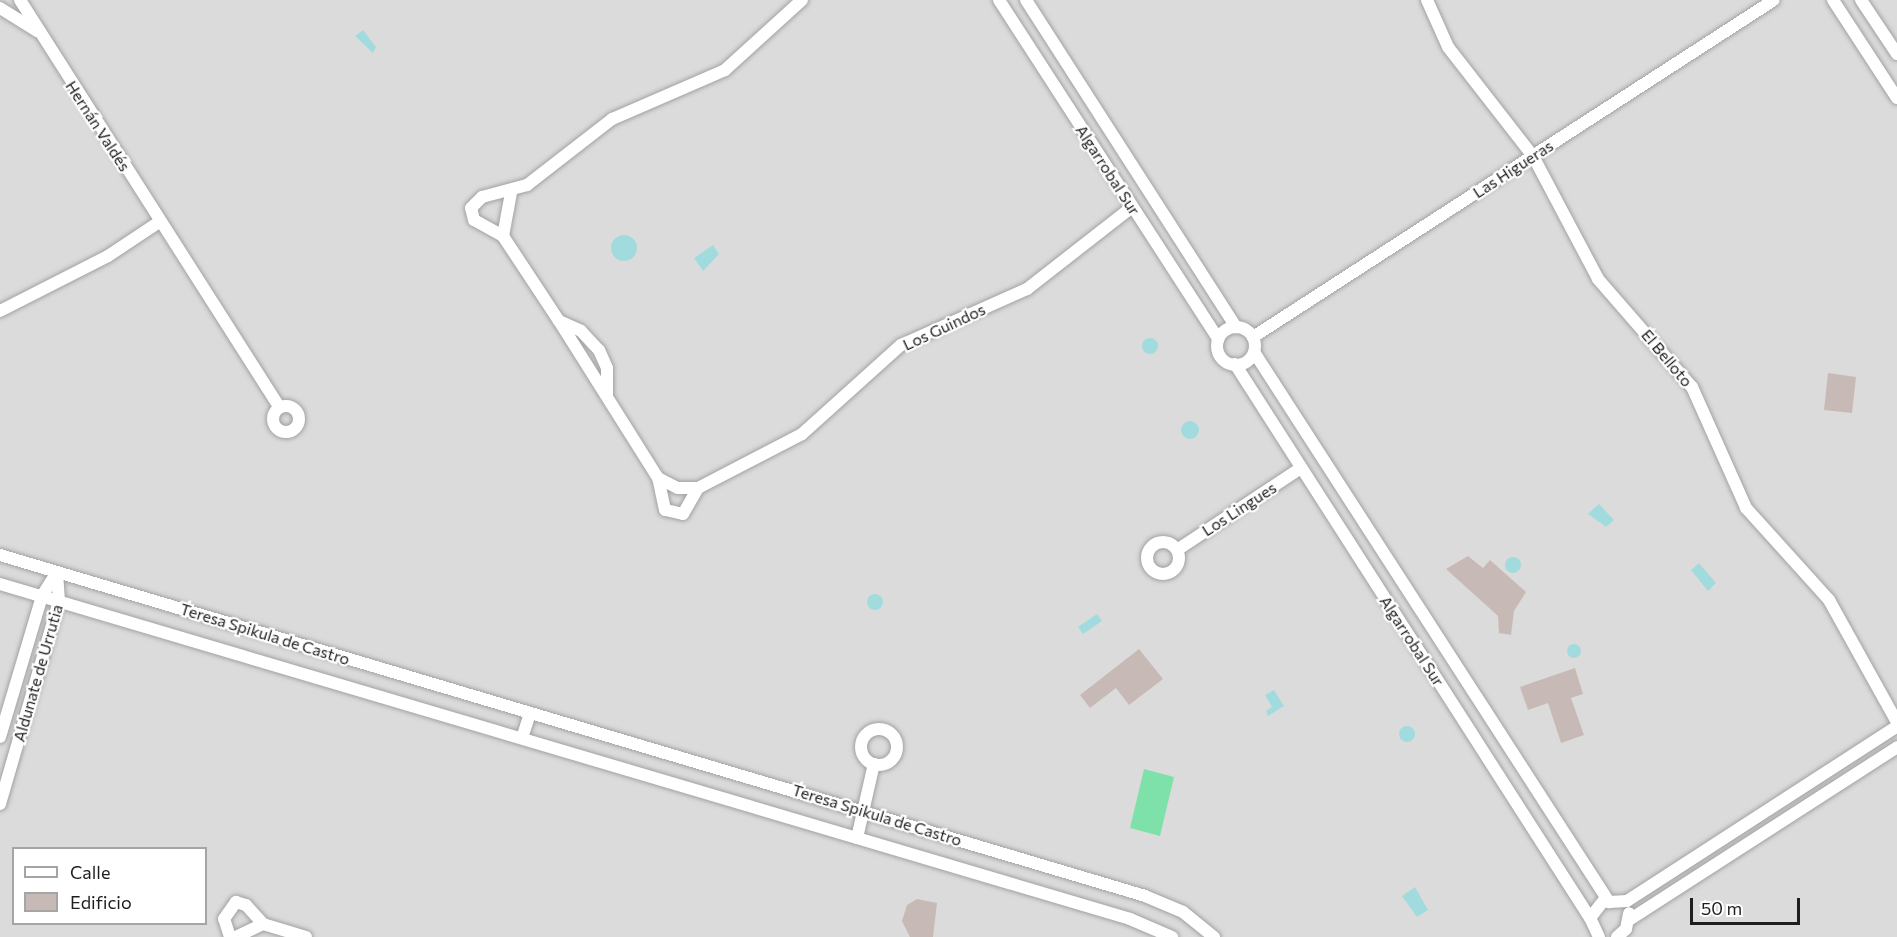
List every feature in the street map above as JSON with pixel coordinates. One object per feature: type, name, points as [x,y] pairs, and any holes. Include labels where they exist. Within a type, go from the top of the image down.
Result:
[{"type":"street","name":"Hernán Valdés","points":[[20,0],[37,31],[279,407]]},
{"type":"street","name":"Los Guindos","points":[[802,0],[725,70],[612,119],[545,174],[511,193],[482,197],[471,208],[474,220],[503,236],[559,321],[658,478],[663,507],[672,515],[688,510],[698,489],[802,434],[902,345],[1027,289],[1132,207]]},
{"type":"street","name":"Algarrobal Sur","points":[[999,0],[1218,339]]},
{"type":"street","name":"Algarrobal Sur","points":[[1026,0],[1236,327]]},
{"type":"street","name":"El Belloto","points":[[1427,0],[1454,56],[1533,156],[1598,279],[1692,387],[1746,508],[1829,600],[1897,724]]},
{"type":"street","name":"Las Higueras","points":[[1253,337],[1774,0]]},
{"type":"street","points":[[1833,0],[1897,98]]},
{"type":"street","points":[[1861,0],[1897,54]]},
{"type":"street","name":"Hernán Valdés","points":[[0,8],[37,31]]},
{"type":"street","points":[[503,236],[511,193]]},
{"type":"street","points":[[0,311],[108,256],[159,222]]},
{"type":"street","name":"Los Guindos","points":[[559,321],[581,331],[599,350],[607,368],[607,396]]},
{"type":"street","points":[[1236,327],[1253,337],[1254,352],[1235,364],[1222,358],[1218,339],[1236,327]]},
{"type":"street","name":"Algarrobal Sur","points":[[1254,352],[1605,899]]},
{"type":"street","name":"Algarrobal Sur","points":[[1235,364],[1590,918],[1599,937]]},
{"type":"street","name":"Los Lingues","points":[[1177,550],[1301,468]]},
{"type":"street","points":[[658,478],[678,488],[698,489]]},
{"type":"street","name":"Teresa Spikula de Castro","points":[[0,555],[1158,900],[1214,937]]},
{"type":"street","name":"Aldunate de Urrutia","points":[[0,737],[42,596],[57,572]]},
{"type":"street","name":"Aldunate de Urrutia","points":[[0,804],[59,601],[57,572]]},
{"type":"street","name":"Teresa Spikula de Castro","points":[[0,584],[1146,924],[1172,937]]},
{"type":"street","points":[[522,738],[530,713]]},
{"type":"street","points":[[1590,918],[1605,899],[1623,904],[1897,724]]},
{"type":"street","points":[[1617,937],[1629,920],[1897,747]]},
{"type":"street","points":[[857,838],[874,764]]},
{"type":"street","points":[[230,937],[224,919],[236,902],[246,905],[263,924],[306,937]]},
{"type":"street","points":[[1623,904],[1629,920]]},
{"type":"street","points":[[236,937],[263,924]]},
{"type":"shaded area","points":[[0,0],[1897,0],[1897,937],[0,937]]},
{"type":"green space","points":[[1144,769],[1174,777],[1160,836],[1130,828]]},
{"type":"water","points":[[363,30],[376,47],[373,53],[355,36]]},
{"type":"water","points":[[624,235],[633,239],[637,248],[633,257],[624,261],[615,257],[611,248],[615,239]]},
{"type":"water","points":[[713,245],[719,254],[703,271],[694,258]]},
{"type":"water","points":[[1150,338],[1158,346],[1150,354],[1142,346]]},
{"type":"water","points":[[1186,421],[1194,421],[1199,426],[1197,437],[1186,439],[1181,434],[1181,426]]},
{"type":"water","points":[[1599,504],[1614,520],[1606,527],[1588,514]]},
{"type":"water","points":[[1513,557],[1519,559],[1521,565],[1519,571],[1513,573],[1507,571],[1505,565],[1507,559]]},
{"type":"water","points":[[1699,563],[1716,583],[1708,591],[1691,570]]},
{"type":"water","points":[[872,594],[878,594],[883,602],[881,608],[872,610],[867,605],[867,599]]},
{"type":"water","points":[[1097,614],[1102,621],[1083,634],[1078,627]]},
{"type":"water","points":[[1574,644],[1579,646],[1581,651],[1579,656],[1574,658],[1569,656],[1567,651],[1569,646]]},
{"type":"water","points":[[1274,690],[1284,706],[1268,716],[1266,711],[1272,707],[1265,695]]},
{"type":"water","points":[[1407,726],[1413,728],[1415,734],[1413,740],[1407,742],[1401,740],[1399,734],[1401,728]]},
{"type":"water","points":[[1415,887],[1428,910],[1417,917],[1402,896]]},
{"type":"building","points":[[1828,373],[1856,377],[1852,413],[1824,410]]},
{"type":"building","points":[[1468,556],[1483,568],[1490,560],[1526,592],[1514,611],[1511,635],[1499,633],[1498,616],[1446,569]]},
{"type":"building","points":[[1139,649],[1163,679],[1129,705],[1116,688],[1090,708],[1080,695]]},
{"type":"building","points":[[1575,668],[1583,694],[1571,698],[1584,735],[1561,743],[1548,703],[1528,710],[1520,687]]},
{"type":"building","points":[[917,899],[937,903],[933,937],[910,937],[902,921],[907,905]]}]
